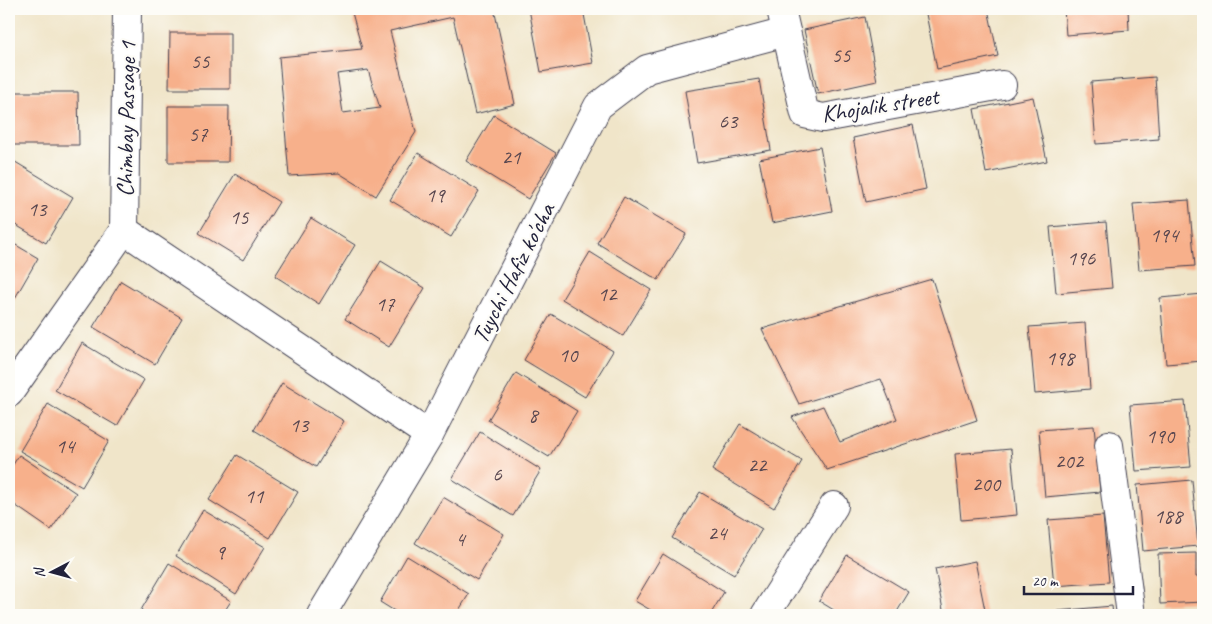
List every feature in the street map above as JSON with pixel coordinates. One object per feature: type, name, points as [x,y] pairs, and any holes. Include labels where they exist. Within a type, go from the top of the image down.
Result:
[{"type":"street","name":"Chimbay Passage 1","points":[[124,230],[127,9]]},
{"type":"street","name":"Khojalik street","points":[[783,20],[805,114],[822,118],[1002,85]]},
{"type":"street","name":"Tuychi Hafiz ko'cha","points":[[322,615],[429,435],[598,106],[647,70],[783,20]]},
{"type":"street","points":[[9,393],[124,230],[429,435]]},
{"type":"street","points":[[1109,445],[1131,615]]},
{"type":"street","points":[[766,615],[834,506]]},
{"type":"building","points":[[351,9],[494,9],[515,104],[475,114],[453,17],[390,31],[416,132],[376,196],[339,173],[289,176],[279,57],[362,49]],"holes":[[[368,70],[380,108],[343,113],[337,74]]]},
{"type":"building","points":[[529,9],[583,9],[593,63],[541,72]]},
{"type":"building","points":[[925,9],[988,9],[998,56],[937,69]]},
{"type":"building","points":[[1064,9],[1128,9],[1129,30],[1066,35]]},
{"type":"building","points":[[865,17],[877,81],[818,94],[804,30]]},
{"type":"building","points":[[170,33],[230,33],[230,89],[169,89]]},
{"type":"building","points":[[1155,77],[1159,139],[1096,144],[1091,82]]},
{"type":"building","points":[[759,79],[771,150],[697,163],[685,91]]},
{"type":"building","points":[[10,92],[78,92],[79,145],[10,145]]},
{"type":"building","points":[[1033,97],[1047,161],[986,173],[974,109]]},
{"type":"building","points":[[168,106],[229,106],[228,162],[168,162]]},
{"type":"building","points":[[494,115],[556,153],[528,199],[466,161]]},
{"type":"building","points":[[913,125],[926,189],[866,202],[853,138]]},
{"type":"building","points":[[820,147],[832,211],[772,223],[759,159]]},
{"type":"building","points":[[418,153],[479,191],[451,237],[390,200]]},
{"type":"building","points":[[12,160],[73,197],[46,243],[9,221],[9,165]]},
{"type":"building","points":[[235,174],[279,202],[243,260],[199,233]]},
{"type":"building","points":[[624,197],[686,234],[658,280],[597,243]]},
{"type":"building","points":[[1189,200],[1195,266],[1139,270],[1133,204]]},
{"type":"building","points":[[311,218],[355,245],[319,304],[275,276]]},
{"type":"building","points":[[1106,222],[1112,288],[1056,293],[1050,227]]},
{"type":"building","points":[[9,241],[38,258],[11,305],[9,304]]},
{"type":"building","points":[[590,252],[651,290],[623,336],[562,299]]},
{"type":"building","points":[[381,261],[425,288],[389,347],[345,319]]},
{"type":"building","points":[[932,279],[977,420],[827,470],[792,417],[823,406],[840,442],[897,419],[881,379],[799,404],[762,329]]},
{"type":"building","points":[[121,281],[182,318],[155,364],[93,327]]},
{"type":"building","points":[[1203,294],[1203,361],[1166,364],[1160,298]]},
{"type":"building","points":[[551,314],[613,351],[585,397],[524,360]]},
{"type":"building","points":[[1085,323],[1090,389],[1035,394],[1029,327]]},
{"type":"building","points":[[82,343],[144,380],[117,426],[55,390]]},
{"type":"building","points":[[516,373],[577,411],[549,457],[488,420]]},
{"type":"building","points":[[282,383],[344,421],[316,467],[254,430]]},
{"type":"building","points":[[1185,401],[1191,467],[1136,471],[1130,405]]},
{"type":"building","points":[[48,404],[109,441],[82,487],[20,451]]},
{"type":"building","points":[[740,424],[802,461],[774,508],[712,470]]},
{"type":"building","points":[[1094,426],[1100,492],[1045,497],[1039,430]]},
{"type":"building","points":[[480,432],[541,470],[513,516],[452,479]]},
{"type":"building","points":[[1011,449],[1017,515],[961,520],[955,454]]},
{"type":"building","points":[[19,455],[76,493],[51,530],[9,501],[9,471]]},
{"type":"building","points":[[237,455],[298,492],[270,538],[209,500]]},
{"type":"building","points":[[1192,480],[1198,546],[1143,551],[1137,485]]},
{"type":"building","points":[[700,492],[762,529],[734,575],[672,538]]},
{"type":"building","points":[[443,497],[504,534],[477,580],[415,543]]},
{"type":"building","points":[[203,510],[265,547],[236,594],[176,556]]},
{"type":"building","points":[[1103,516],[1109,582],[1054,586],[1048,520]]},
{"type":"building","points":[[1196,553],[1196,577],[1203,577],[1203,602],[1160,604],[1158,554]]},
{"type":"building","points":[[663,554],[724,592],[710,615],[659,615],[635,601]]},
{"type":"building","points":[[847,555],[909,592],[895,615],[842,615],[819,601]]},
{"type":"building","points":[[407,556],[469,594],[456,615],[401,615],[380,602]]},
{"type":"building","points":[[975,561],[986,615],[944,615],[935,569]]},
{"type":"building","points":[[169,563],[231,601],[222,615],[150,615],[141,610]]},
{"type":"building","points":[[1112,606],[1113,615],[1057,615],[1057,611]]}]
